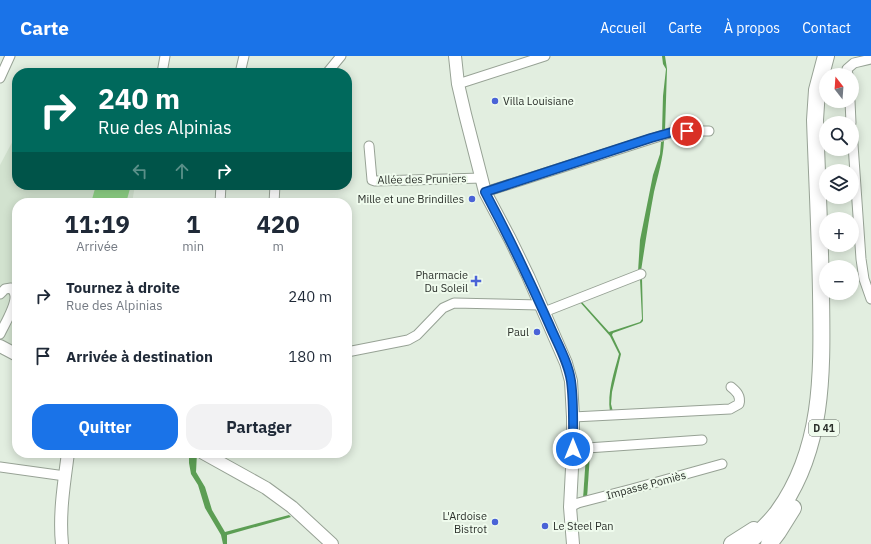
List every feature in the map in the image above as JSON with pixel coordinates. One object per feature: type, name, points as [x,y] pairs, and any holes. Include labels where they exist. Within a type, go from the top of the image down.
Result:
[{"type":"highway","name":"D 41","points":[[746,544],[785,510],[791,492],[807,456],[814,431],[820,390],[821,344],[815,120],[817,90],[826,56]]},
{"type":"highway","points":[[831,68],[835,56]]},
{"type":"highway","points":[[824,108],[826,164]]},
{"type":"highway","name":"D 41","points":[[760,544],[772,534],[785,510],[809,477],[820,443],[827,410],[831,348],[829,300]]},
{"type":"highway","points":[[732,544],[785,510]]},
{"type":"highway","points":[[769,544],[778,532],[785,510]]},
{"type":"street","points":[[0,78],[10,56]]},
{"type":"street","points":[[163,68],[165,56]]},
{"type":"street","points":[[241,68],[244,56]]},
{"type":"street","points":[[330,68],[341,56]]},
{"type":"street","points":[[455,56],[458,84],[485,192],[510,239],[566,363],[570,381],[573,417],[581,449],[570,507],[572,541]]},
{"type":"street","points":[[458,84],[545,56]]},
{"type":"street","points":[[849,68],[854,63],[871,59]]},
{"type":"street","points":[[485,192],[676,131],[709,131]]},
{"type":"street","name":"Allée des Pruniers","points":[[369,146],[372,180],[375,181],[482,178]]},
{"type":"street","points":[[854,156],[861,259],[864,279],[871,299]]},
{"type":"street","points":[[352,351],[408,340],[418,335],[443,308],[454,303],[542,308],[641,274]]},
{"type":"street","points":[[0,294],[5,289],[11,288],[12,289]]},
{"type":"street","points":[[0,334],[12,309]]},
{"type":"street","points":[[0,346],[12,352]]},
{"type":"street","points":[[573,417],[730,409],[739,404],[740,400],[739,395],[731,387]]},
{"type":"street","points":[[581,449],[702,440]]},
{"type":"street","points":[[62,544],[60,528],[67,458]]},
{"type":"street","points":[[211,458],[266,488],[292,507],[332,544]]},
{"type":"street","name":"Impasse Pomiès","points":[[570,507],[578,503],[722,464]]},
{"type":"street","points":[[0,467],[65,476]]},
{"type":"shaded area","points":[[662,56],[665,56],[667,69],[665,131],[662,132],[663,96],[666,69],[663,64]]},
{"type":"shaded area","points":[[664,141],[650,212],[641,271],[638,272],[640,240],[653,175],[660,154],[661,142]]},
{"type":"shaded area","points":[[12,142],[12,190],[134,190],[133,198],[12,198],[12,347],[0,341],[0,165]]},
{"type":"shaded area","points":[[95,190],[130,190],[127,198],[92,198]]},
{"type":"shaded area","points":[[642,278],[643,321],[613,333],[612,335],[621,354],[612,392],[611,404],[613,412],[610,412],[610,390],[619,354],[610,336],[579,301],[581,301],[609,332],[640,322],[642,319],[640,279]]},
{"type":"shaded area","points":[[590,454],[587,498],[583,499],[586,455]]},
{"type":"shaded area","points":[[189,458],[197,458],[196,472],[205,487],[212,510],[225,532],[289,515],[291,517],[227,535],[227,544],[223,544],[221,535],[205,508],[198,485],[191,474]]},
{"type":"place","name":"Villa Louisiane","points":[[495,101]]},
{"type":"place","name":"Mille et une Brindilles","points":[[472,199]]},
{"type":"place","name":"Pharmacie Du Soleil","points":[[476,281]]},
{"type":"place","name":"Paul","points":[[537,332]]},
{"type":"place","name":"L'Ardoise Bistrot","points":[[495,522]]},
{"type":"place","name":"Le Steel Pan","points":[[545,526]]},
{"type":"route","points":[[573,449],[573,417],[570,381],[566,363],[528,276],[485,192],[651,138],[676,131],[687,131]]}]
